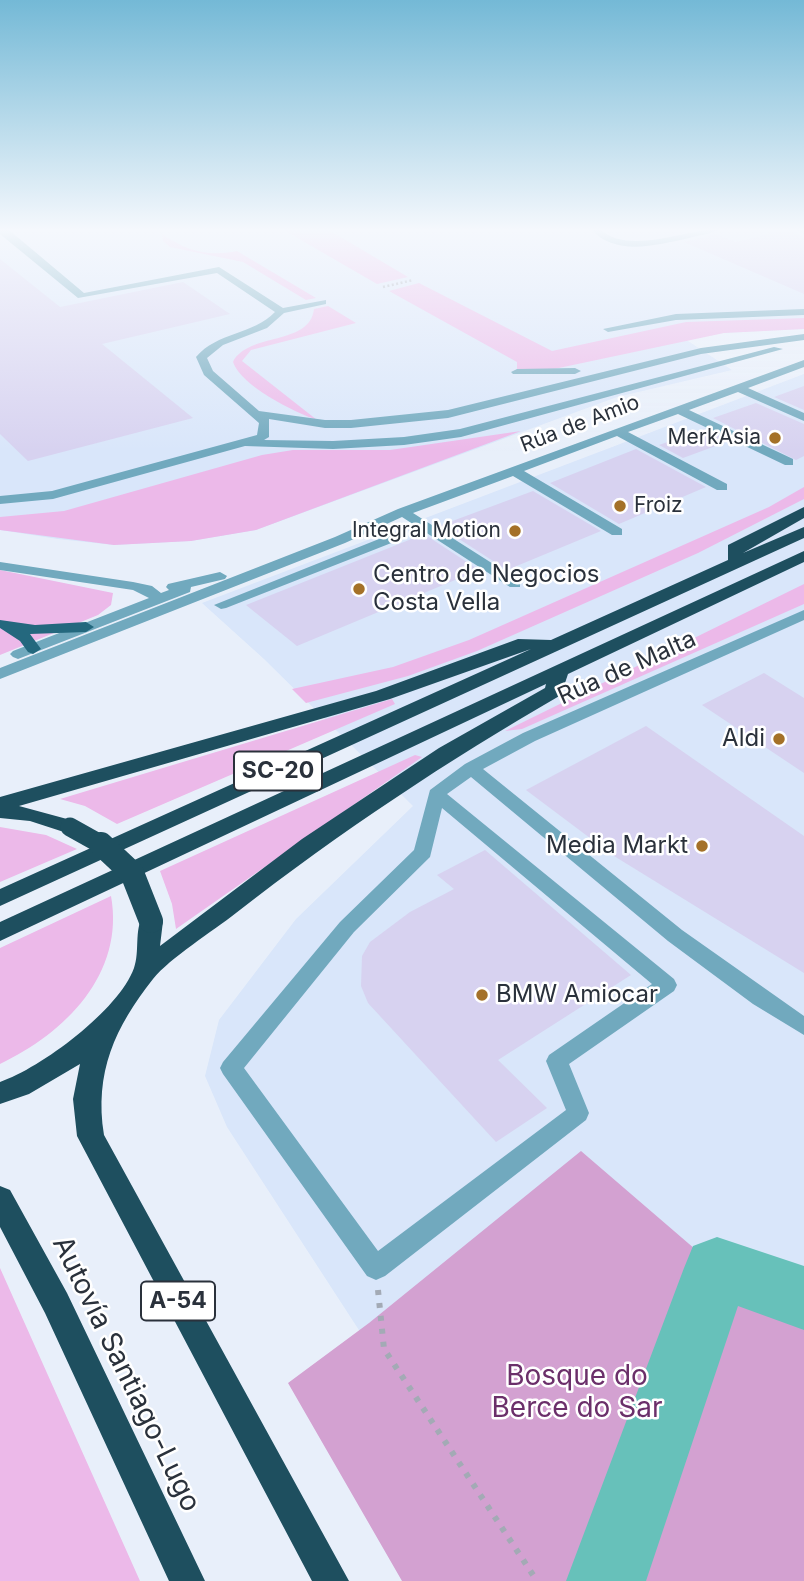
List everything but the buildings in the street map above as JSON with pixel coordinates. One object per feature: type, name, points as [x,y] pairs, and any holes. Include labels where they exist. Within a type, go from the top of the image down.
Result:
[{"type":"highway","points":[[737,563],[734,548],[804,512]]},
{"type":"highway","name":"SC-20","points":[[0,898],[804,532]]},
{"type":"highway","name":"SC-20","points":[[0,932],[804,556]]},
{"type":"highway","name":"SC-20","points":[[768,572],[804,568]]},
{"type":"highway","points":[[0,804],[383,695],[524,643],[557,644]]},
{"type":"highway","points":[[0,1093],[20,1086],[71,1056],[118,1011],[146,970],[310,844],[446,753],[554,691],[560,668]]},
{"type":"highway","points":[[0,811],[32,814],[70,827],[113,848],[140,882],[151,921],[146,970]]},
{"type":"highway","name":"A-54","points":[[118,1011],[89,1066],[84,1102],[91,1136],[331,1581]]},
{"type":"highway","name":"Autovía Santiago-Lugo","points":[[0,1199],[56,1303],[187,1581]]},
{"type":"main road","points":[[6,626],[92,632]]},
{"type":"main road","points":[[6,626],[26,638],[33,649]]},
{"type":"street","points":[[269,303],[281,311]]},
{"type":"street","points":[[0,500],[53,495],[263,437],[264,426],[257,414],[208,373],[201,357],[211,345],[261,326],[281,311],[318,303]]},
{"type":"street","points":[[608,329],[676,317],[804,312]]},
{"type":"street","points":[[531,384],[691,344],[803,344]]},
{"type":"street","name":"Rúa de Amio","points":[[0,671],[92,632],[252,575],[403,512],[799,366],[803,344]]},
{"type":"street","points":[[257,414],[325,424],[448,414],[678,356],[776,345]]},
{"type":"street","points":[[264,426],[319,431],[381,431],[455,423],[652,370],[776,345]]},
{"type":"street","points":[[239,444],[333,445],[404,442],[461,433],[776,345]]},
{"type":"street","points":[[517,372],[575,371]]},
{"type":"street","points":[[737,387],[804,417]]},
{"type":"street","points":[[678,409],[789,462]]},
{"type":"street","points":[[618,432],[722,487]]},
{"type":"street","points":[[514,471],[617,533]]},
{"type":"street","points":[[403,512],[515,584]]},
{"type":"street","name":"Rúa de Amio","points":[[92,632],[113,617],[159,599],[386,519]]},
{"type":"street","points":[[221,605],[400,535]]},
{"type":"street","points":[[0,566],[116,587],[148,599],[159,599]]},
{"type":"street","name":"Rúa de Amio","points":[[159,599],[180,597],[252,575]]},
{"type":"street","name":"Rúa de Amio","points":[[116,587],[174,587],[220,576]]},
{"type":"street","points":[[113,617],[125,600],[116,587]]},
{"type":"street","points":[[147,589],[159,599]]},
{"type":"street","name":"Rúa de Amio","points":[[0,662],[107,627],[158,604],[159,599]]},
{"type":"street","name":"Rúa de Malta","points":[[436,794],[471,768],[529,737],[804,614]]},
{"type":"street","name":"Rúa de Amio","points":[[0,671],[29,657],[33,649]]},
{"type":"street","points":[[471,768],[677,938],[762,1001],[804,1027]]},
{"type":"street","points":[[436,794],[667,985],[557,1061],[578,1113],[376,1268],[231,1068],[346,928],[423,852],[436,794]]},
{"type":"path","points":[[376,1268],[384,1349],[537,1581]]},
{"type":"shaded area","points":[[0,303],[804,303],[804,329],[724,333],[685,339],[732,370],[617,397],[256,530],[191,541],[114,545],[0,530]]},
{"type":"shaded area","points":[[410,303],[458,303],[552,351],[686,322],[804,318],[804,329],[724,333],[554,369],[517,369],[517,362]]},
{"type":"shaded area","points":[[328,306],[356,323],[251,350],[242,361],[317,420],[295,411],[257,389],[238,371],[233,362],[251,346],[302,329],[310,321],[314,309]]},
{"type":"shaded area","points":[[804,374],[804,1581],[522,1581],[227,1127],[205,1076],[219,1020],[296,919],[413,806],[264,659],[202,603]]},
{"type":"shaded area","points":[[521,431],[256,530],[191,541],[114,545],[0,530],[0,517],[64,511],[262,455],[293,450],[390,450]]},
{"type":"shaded area","points":[[804,487],[804,499],[698,553],[477,651],[408,676],[306,703],[292,689],[393,667],[469,640],[769,507]]},
{"type":"shaded area","points":[[0,570],[113,593],[111,605],[98,615],[0,655]]},
{"type":"shaded area","points":[[804,584],[804,604],[522,729],[505,731]]},
{"type":"shaded area","points":[[392,699],[395,704],[117,824],[85,806],[60,799]]},
{"type":"shaded area","points":[[415,755],[422,757],[176,929],[172,904],[160,871]]},
{"type":"shaded area","points":[[0,827],[46,835],[77,849],[0,882]]},
{"type":"shaded area","points":[[111,896],[113,924],[109,951],[85,998],[47,1036],[0,1064],[0,948]]},
{"type":"shaded area","points":[[0,1268],[140,1581],[0,1581]]},
{"type":"green space","name":"Bosque do Berce do Sar","points":[[581,1151],[717,1268],[804,1298],[804,1581],[402,1581],[288,1383],[369,1323]]},
{"type":"waterway","points":[[606,1581],[717,1268],[804,1298]]},
{"type":"place","name":"MerkAsia","points":[[775,438]]},
{"type":"place","name":"Froiz","points":[[620,506]]},
{"type":"place","name":"Integral Motion","points":[[515,531]]},
{"type":"place","name":"Centro de Negocios Costa Vella","points":[[359,589]]},
{"type":"place","name":"Aldi","points":[[779,739]]},
{"type":"place","name":"Media Markt","points":[[702,846]]},
{"type":"place","name":"BMW Amiocar","points":[[482,995]]}]
